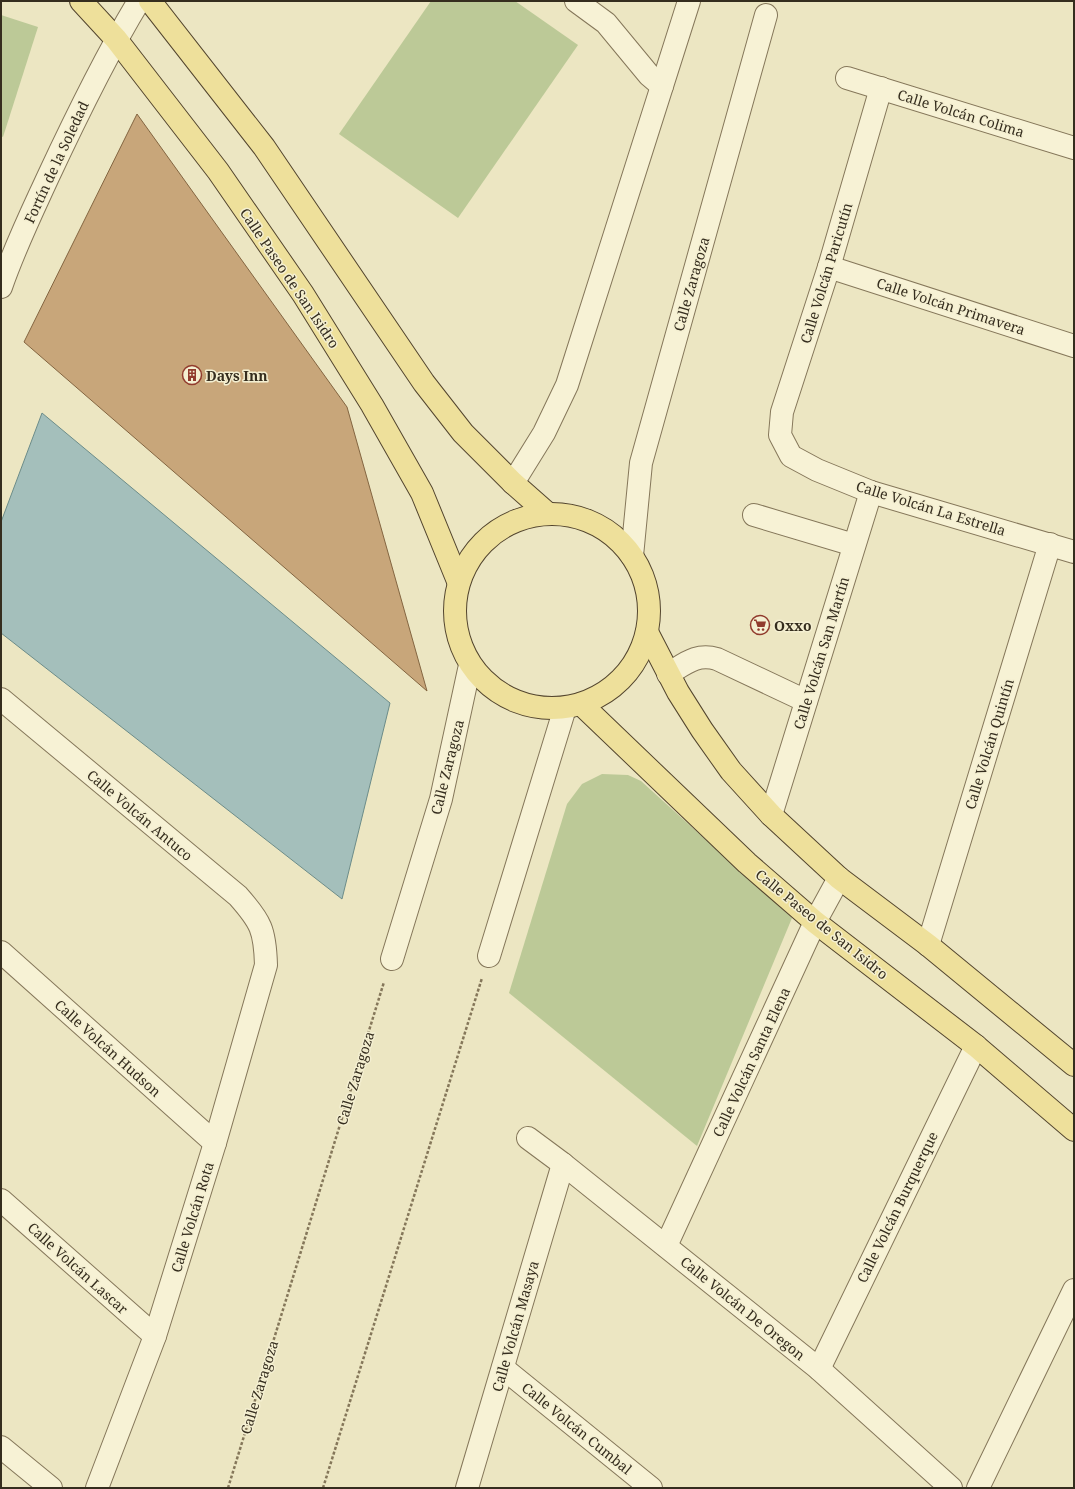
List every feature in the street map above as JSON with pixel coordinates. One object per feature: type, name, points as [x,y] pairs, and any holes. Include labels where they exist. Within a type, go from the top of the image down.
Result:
[{"type":"main road","name":"Calle Paseo de San Isidro","points":[[81,1],[116,39],[218,170],[303,294],[372,405],[422,493],[458,580]]},
{"type":"main road","points":[[150,1],[264,147],[424,383],[463,433],[547,513]]},
{"type":"main road","points":[[547,513],[579,517],[609,532],[632,556],[648,592],[647,632],[634,664],[611,689],[573,706],[528,706],[495,691],[470,665],[455,624],[458,580],[471,554],[492,533],[518,519],[547,513]]},
{"type":"main road","points":[[647,632],[678,692],[702,730],[731,771],[771,815],[839,878],[928,944],[1074,1065]]},
{"type":"main road","name":"Calle Paseo de San Isidro","points":[[573,706],[747,863],[816,922],[976,1046],[1074,1130]]},
{"type":"street","name":"Fortín de la Soledad","points":[[1,287],[11,258],[61,150],[116,39],[139,1]]},
{"type":"street","points":[[576,1],[606,23],[649,75],[662,86]]},
{"type":"street","points":[[513,482],[544,433],[567,385],[689,1]]},
{"type":"street","name":"Calle Zaragoza","points":[[632,556],[641,463],[766,15]]},
{"type":"street","name":"Calle Volcán Colima","points":[[847,78],[1074,148]]},
{"type":"street","name":"Calle Volcán Paricutín","points":[[791,456],[780,435],[782,412],[829,267],[881,88]]},
{"type":"street","name":"Calle Volcán Primavera","points":[[829,267],[1074,346]]},
{"type":"street","name":"Calle Volcán La Estrella","points":[[791,456],[817,470],[871,492],[1074,552]]},
{"type":"street","name":"Calle Volcán San Martín","points":[[771,815],[871,492]]},
{"type":"street","points":[[754,515],[854,545]]},
{"type":"street","name":"Calle Volcán Quintín","points":[[928,944],[1050,544]]},
{"type":"street","points":[[668,674],[693,659],[706,656],[717,659],[806,702]]},
{"type":"street","name":"Calle Zaragoza","points":[[392,959],[441,799],[470,665]]},
{"type":"street","name":"Calle Volcán Antuco","points":[[1,699],[238,896],[256,916],[266,941]]},
{"type":"street","points":[[489,956],[573,706]]},
{"type":"street","name":"Calle Volcán Santa Elena","points":[[666,1246],[816,922],[839,878]]},
{"type":"street","name":"Calle Volcán Rota","points":[[97,1488],[155,1336],[215,1144],[266,965],[266,941]]},
{"type":"street","name":"Calle Volcán Hudson","points":[[1,952],[215,1144]]},
{"type":"street","name":"Calle Volcán Burquerque","points":[[819,1369],[976,1046]]},
{"type":"street","name":"Calle Volcán De Oregon","points":[[528,1138],[563,1164],[819,1369],[951,1488]]},
{"type":"street","name":"Calle Volcán Masaya","points":[[467,1488],[563,1164]]},
{"type":"street","name":"Calle Volcán Lascar","points":[[1,1200],[155,1336]]},
{"type":"street","points":[[978,1488],[1074,1290]]},
{"type":"street","name":"Calle Volcán Cumbal","points":[[503,1368],[650,1488]]},
{"type":"street","points":[[1,1446],[51,1488]]},
{"type":"path","points":[[323,1488],[489,956]]},
{"type":"path","name":"Calle Zaragoza","points":[[228,1488],[392,959]]},
{"type":"green space","points":[[431,1],[515,1],[578,45],[458,218],[339,134]]},
{"type":"green space","points":[[1,15],[38,27],[3,137],[1,136]]},
{"type":"green space","points":[[602,774],[628,775],[641,781],[792,918],[697,1146],[509,993],[567,804],[582,784]]},
{"type":"water","points":[[42,413],[390,703],[342,899],[1,633],[1,522]]},
{"type":"building","name":"Days Inn","points":[[137,114],[347,407],[427,691],[24,342]]},
{"type":"place","name":"Days Inn","points":[[192,375]]},
{"type":"place","name":"Oxxo","points":[[760,625]]}]
